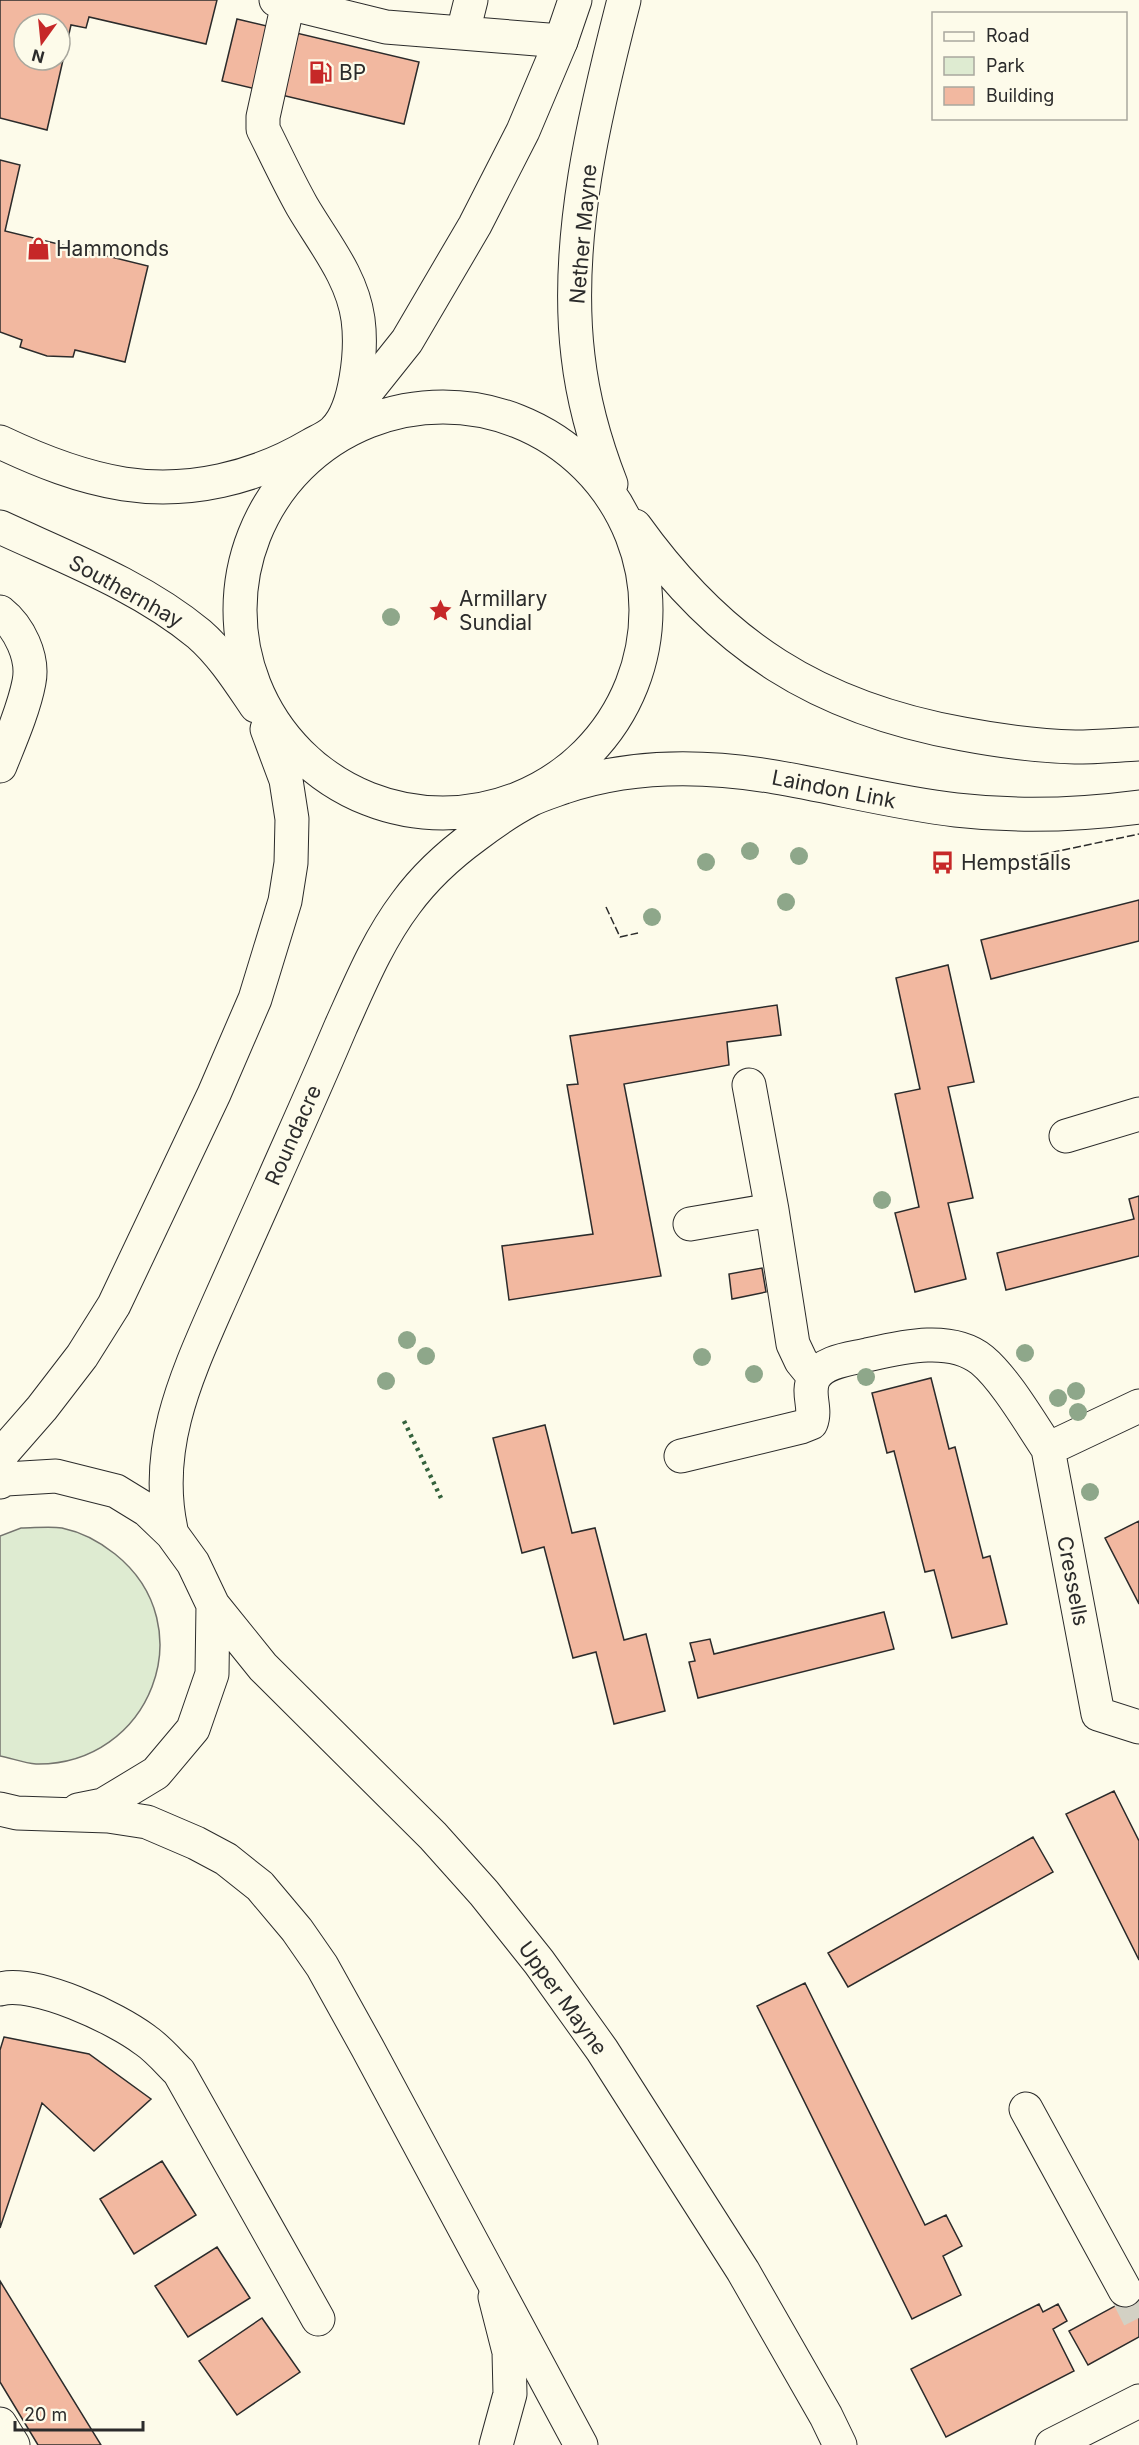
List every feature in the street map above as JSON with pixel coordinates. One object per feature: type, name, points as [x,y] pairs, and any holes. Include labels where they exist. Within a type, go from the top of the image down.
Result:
[{"type":"main road","points":[[463,32],[471,0]]},
{"type":"main road","points":[[0,1456],[42,1408],[81,1356],[114,1305],[214,1094],[255,999],[285,901],[291,863],[292,819],[286,780],[276,749],[256,706],[247,670],[243,635],[244,597],[250,565],[260,536],[272,509],[290,479],[311,452],[334,431],[407,341],[441,285],[476,225],[523,131],[561,41],[575,0]]},
{"type":"main road","name":"Nether Mayne","points":[[617,501],[601,460],[586,407],[578,356],[575,296],[580,216],[592,142],[624,0]]},
{"type":"main road","points":[[334,431],[348,406],[356,382],[360,350],[358,318],[345,275],[302,205],[263,129],[282,1],[386,27],[561,41]]},
{"type":"main road","points":[[0,442],[39,460],[84,476],[126,484],[167,486],[215,482],[259,471],[290,457],[334,431],[370,417],[402,410],[438,408],[478,411],[535,429],[561,443],[582,460],[617,501],[654,553],[694,599],[734,635],[775,665],[822,692],[881,715],[938,730],[1006,742],[1076,747],[1139,744]]},
{"type":"main road","points":[[256,706],[267,724],[314,766],[345,785],[379,801],[404,808],[467,812],[502,808],[533,798],[557,783],[574,768],[603,733],[620,705],[639,656],[644,625],[640,572],[632,538],[617,501]]},
{"type":"main road","name":"Southernhay","points":[[0,527],[74,561],[167,610],[200,635],[228,664],[256,706]]},
{"type":"main road","points":[[0,612],[9,619],[26,650],[30,681],[4,756]]},
{"type":"main road","name":"Laindon Link","points":[[533,798],[593,779],[626,772],[671,769],[718,770],[773,777],[957,810],[1027,815],[1100,812],[1139,807]]},
{"type":"main road","name":"Roundacre","points":[[172,1534],[167,1511],[166,1460],[179,1399],[207,1329],[365,972],[406,903],[432,873],[460,847],[533,798]]},
{"type":"main road","points":[[681,1456],[801,1427],[811,1423],[815,1414],[811,1390],[814,1377],[801,1361],[793,1344],[749,1085]]},
{"type":"main road","points":[[1066,1136],[1139,1114]]},
{"type":"main road","points":[[690,1224],[772,1210]]},
{"type":"main road","name":"Cressells","points":[[814,1377],[828,1365],[899,1348],[950,1347],[966,1351],[982,1360],[995,1373],[1048,1449],[1098,1714],[1139,1727]]},
{"type":"main road","points":[[1048,1449],[1139,1406]]},
{"type":"main road","name":"Upper Mayne","points":[[0,1482],[6,1479],[56,1476],[116,1491],[147,1510],[172,1534],[193,1563],[213,1605],[263,1667],[433,1836],[484,1893],[539,1962],[602,2050],[731,2252],[820,2405],[840,2445]]},
{"type":"main road","name":"Upper Mayne","points":[[54,1815],[103,1805],[156,1773],[193,1729],[212,1674],[213,1605]]},
{"type":"main road","name":"Upper Mayne","points":[[0,1809],[17,1813],[108,1816],[147,1822],[226,1859],[261,1886],[297,1930],[321,1966],[581,2445]]},
{"type":"main road","points":[[0,1989],[9,1987],[40,1992],[75,2003],[146,2040],[179,2072],[318,2319]]},
{"type":"main road","points":[[1026,2109],[1125,2290]]},
{"type":"main road","points":[[488,2276],[501,2314],[509,2352],[510,2394],[496,2445]]},
{"type":"main road","points":[[1052,2445],[1139,2401]]},
{"type":"main road","points":[[0,2424],[13,2445]]},
{"type":"green space","points":[[21,1528],[62,1528],[103,1545],[115,1554],[142,1584],[157,1617],[160,1653],[152,1687],[135,1717],[109,1742],[76,1759],[36,1764],[0,1756],[0,1536]]},
{"type":"building","points":[[0,0],[217,0],[206,44],[89,17],[86,28],[72,25],[72,12],[12,12],[12,72],[60,72],[47,130],[0,118]]},
{"type":"building","name":"BP","points":[[237,19],[419,62],[404,124],[222,81]]},
{"type":"building","name":"Hammonds","points":[[0,160],[20,165],[5,231],[148,266],[125,362],[75,350],[73,357],[47,356],[20,347],[22,340],[0,332]]},
{"type":"building","points":[[1139,900],[1139,941],[991,979],[981,940]]},
{"type":"building","points":[[948,965],[974,1082],[948,1087],[973,1198],[948,1203],[966,1279],[915,1292],[895,1213],[919,1207],[895,1094],[920,1089],[896,978]]},
{"type":"building","points":[[777,1005],[781,1035],[727,1042],[729,1065],[624,1084],[661,1276],[509,1300],[502,1246],[593,1234],[567,1085],[578,1084],[570,1036]]},
{"type":"building","points":[[1139,1196],[1139,1256],[1006,1290],[997,1253],[1134,1219],[1129,1199]]},
{"type":"building","points":[[762,1268],[766,1292],[732,1299],[729,1274]]},
{"type":"building","points":[[931,1378],[949,1449],[955,1447],[983,1558],[990,1556],[1007,1624],[952,1638],[934,1570],[925,1572],[894,1451],[887,1453],[872,1393]]},
{"type":"building","points":[[545,1425],[572,1533],[595,1528],[624,1640],[646,1634],[665,1711],[614,1724],[596,1652],[573,1658],[544,1547],[522,1553],[493,1438]]},
{"type":"building","points":[[1139,1521],[1139,1604],[1105,1538]]},
{"type":"building","points":[[884,1612],[894,1649],[698,1698],[689,1662],[695,1661],[690,1643],[710,1639],[714,1654]]},
{"type":"building","points":[[1114,1791],[1139,1841],[1139,1960],[1066,1814]]},
{"type":"building","points":[[1033,1837],[1053,1872],[848,1987],[828,1953]]},
{"type":"building","points":[[805,1983],[925,2225],[946,2215],[962,2246],[943,2256],[961,2295],[912,2319],[757,2006]]},
{"type":"building","points":[[4,2037],[89,2054],[151,2099],[94,2151],[42,2103],[0,2228],[0,2050]]},
{"type":"building","points":[[162,2161],[196,2215],[134,2254],[100,2199]]},
{"type":"building","points":[[217,2247],[250,2298],[188,2337],[155,2286]]},
{"type":"building","points":[[0,2281],[101,2445],[38,2445],[0,2382]]},
{"type":"building","points":[[1139,2293],[1139,2337],[1088,2365],[1069,2331]]},
{"type":"building","points":[[1039,2304],[1043,2312],[1058,2304],[1067,2321],[1053,2329],[1074,2371],[946,2437],[911,2369]]},
{"type":"building","points":[[262,2318],[300,2372],[237,2415],[199,2361]]},
{"type":"tunnel","points":[[1125,2290],[1139,2318]]},
{"type":"hedge","points":[[404,1421],[441,1498]]},
{"type":"fence","points":[[1030,857],[1139,834]]},
{"type":"fence","points":[[606,907],[620,937],[638,933]]},
{"type":"place","name":"BP","points":[[321,72]]},
{"type":"place","name":"Hammonds","points":[[38,248]]},
{"type":"place","name":"Armillary Sundial","points":[[441,610]]},
{"type":"place","name":"Hempstalls","points":[[943,862]]}]
